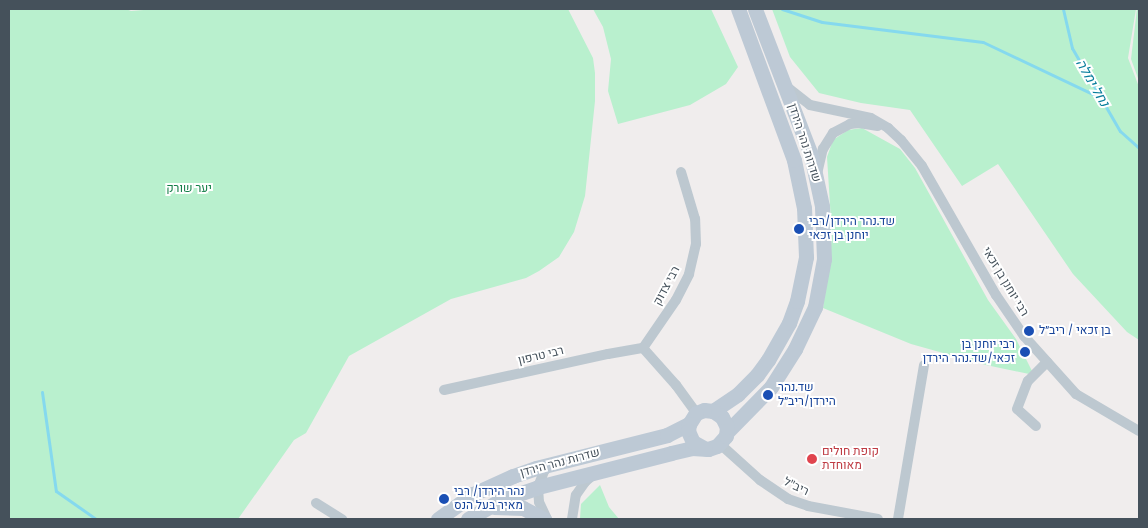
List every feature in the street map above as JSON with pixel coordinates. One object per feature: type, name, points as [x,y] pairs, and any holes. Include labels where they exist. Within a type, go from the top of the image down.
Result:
[{"type":"main road","name":"שדרות נהר הירדן","points":[[713,411],[738,394],[757,375],[772,354],[789,323],[797,301],[806,258],[804,208],[794,160],[738,9]]},
{"type":"main road","name":"שדרות נהר הירדן","points":[[724,438],[758,402],[779,376],[806,330],[815,306],[824,251],[822,206],[811,155],[755,9]]},
{"type":"main road","points":[[704,410],[713,411],[725,421],[724,438],[713,448],[704,448],[693,442],[688,431],[692,419],[704,410]]},
{"type":"main road","name":"שדרות נהר הירדן","points":[[438,519],[448,510],[493,484],[552,464],[667,435],[692,419]]},
{"type":"main road","name":"שדרות נהר הירדן","points":[[468,519],[488,507],[538,486],[684,450],[704,448]]},
{"type":"main road","points":[[488,507],[522,508],[546,519]]},
{"type":"street","name":"רבי יוחנן בן זכאי","points":[[785,85],[810,105],[871,118],[888,128],[901,140],[922,166],[996,295],[1024,336],[1076,394],[1139,430]]},
{"type":"street","name":"רבי יוחנן בן זכאי","points":[[817,178],[826,145],[833,133],[842,127],[850,124],[871,124],[901,140]]},
{"type":"street","name":"רבי צדוק","points":[[644,348],[676,300],[689,274],[696,244],[695,219],[681,172]]},
{"type":"street","points":[[644,348],[676,385],[692,419]]},
{"type":"street","name":"רבי טרפון","points":[[444,390],[608,354],[644,348]]},
{"type":"street","points":[[1036,426],[1017,408],[1028,381],[1047,362]]},
{"type":"street","points":[[898,519],[924,365]]},
{"type":"street","name":"ריב\"ל","points":[[724,438],[760,480],[788,499],[808,506],[878,519]]},
{"type":"street","points":[[546,519],[539,502],[538,486],[544,471],[552,464]]},
{"type":"street","points":[[572,519],[573,505],[580,488],[590,477],[601,470]]},
{"type":"street","points":[[316,503],[342,519]]},
{"type":"green space","name":"יער שורק","points":[[9,9],[126,9],[131,11],[156,9],[568,9],[593,58],[595,73],[595,101],[585,196],[574,232],[559,257],[539,271],[526,278],[451,299],[349,356],[306,433],[294,440],[238,519],[9,519]]},
{"type":"green space","points":[[593,9],[711,9],[738,67],[726,84],[690,105],[618,124],[608,91],[611,59],[603,27]]},
{"type":"green space","points":[[772,9],[1136,9],[1128,58],[1139,87],[1139,340],[1127,332],[1073,274],[998,164],[962,186],[910,110],[861,103],[819,93],[790,57]]},
{"type":"green space","points":[[1137,9],[1139,9],[1139,81],[1131,59]]},
{"type":"green space","points":[[862,128],[900,149],[915,168],[988,300],[1016,339],[1034,375],[986,365],[911,344],[823,308],[832,237],[827,157],[833,140],[848,130]]},
{"type":"green space","points":[[600,485],[609,507],[619,519],[580,519],[581,504]]},
{"type":"waterway","points":[[782,9],[822,22],[983,42],[1101,98]]},
{"type":"waterway","name":"נחל ימלה","points":[[1063,9],[1072,48],[1120,131],[1139,148]]},
{"type":"waterway","points":[[42,392],[56,491],[96,519]]},
{"type":"place","name":"שד.נהר הירדן/רבי יוחנן בן זכאי","points":[[799,229]]},
{"type":"place","name":"בן זכאי / ריב״ל","points":[[1029,331]]},
{"type":"place","name":"רבי יוחנן בן זכאי/שד.נהר הירדן","points":[[1025,352]]},
{"type":"place","name":"שד.נהר הירדן/ריב״ל","points":[[768,395]]},
{"type":"place","name":"קופת חולים מאוחדת","points":[[812,459]]},
{"type":"place","name":"נהר הירדן/ רבי מאיר בעל הנס","points":[[444,499]]}]
